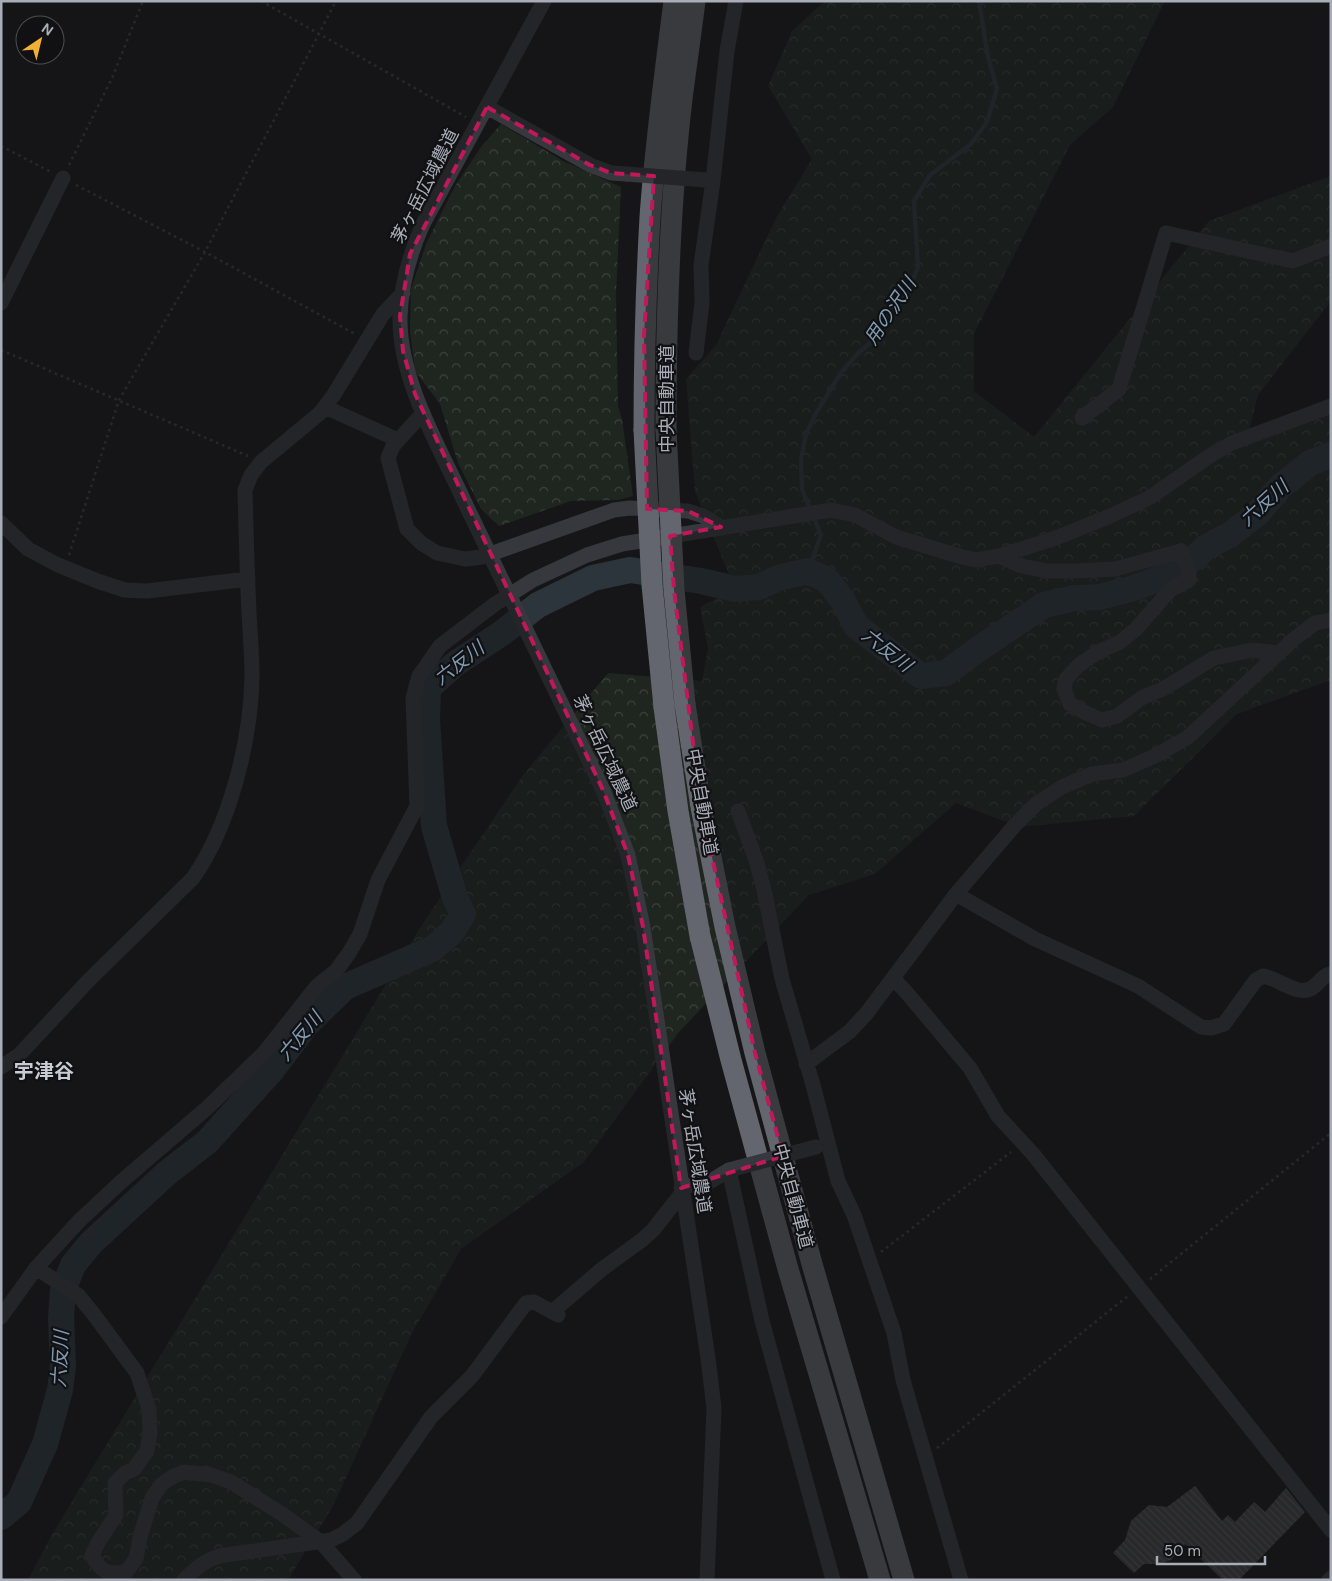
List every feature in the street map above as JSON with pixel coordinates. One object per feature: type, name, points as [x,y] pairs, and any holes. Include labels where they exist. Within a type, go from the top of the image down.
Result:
[{"type":"highway","name":"中央自動車道","points":[[674,1],[661,98],[650,215],[644,335],[644,430],[652,585],[664,707],[678,811],[703,945],[788,1270],[880,1580]]},
{"type":"highway","name":"中央自動車道","points":[[695,1],[682,101],[672,216],[666,336],[666,430],[674,590],[686,704],[701,807],[725,927],[754,1053],[812,1264],[904,1580]]},
{"type":"street","name":"茅ヶ岳広域農道","points":[[544,1],[423,224],[410,254],[400,316],[403,351],[415,394],[464,503],[604,790],[628,855],[634,879],[643,927],[714,1408],[707,1580]]},
{"type":"street","points":[[696,353],[702,303],[701,265],[710,181],[727,51],[736,1]]},
{"type":"street","points":[[487,107],[590,165],[611,173],[710,181]]},
{"type":"street","points":[[1,303],[63,178]]},
{"type":"street","points":[[1082,418],[1119,389],[1166,233],[1293,261],[1331,246]]},
{"type":"street","points":[[1,1067],[19,1055],[88,981],[193,878],[206,859],[221,827],[237,774],[248,722],[252,676],[245,490],[250,475],[261,462],[304,428],[325,407],[383,314],[403,293]]},
{"type":"street","points":[[1,1317],[36,1268],[86,1214],[207,1108],[264,1053],[317,986],[336,971],[349,953],[360,934],[378,880],[417,806],[413,698],[419,676],[440,646],[495,604],[532,580],[587,555],[622,544],[831,510],[855,515],[896,537],[952,554],[974,560],[999,556],[1056,538],[1110,516],[1148,498],[1211,454],[1232,443],[1331,406]]},
{"type":"street","points":[[325,407],[398,440]]},
{"type":"street","points":[[424,413],[393,446],[388,458],[407,529],[421,544],[437,553],[453,558],[482,557],[614,510],[630,508],[688,511],[703,516],[721,527]]},
{"type":"street","points":[[1,523],[28,548],[65,568],[125,590],[147,591],[248,579]]},
{"type":"street","points":[[999,556],[1022,566],[1048,571],[1074,571],[1116,569],[1181,551],[1189,572],[1189,580],[1170,590],[1136,629],[1120,642],[1086,660],[1066,679],[1064,689],[1070,704],[1102,720],[1117,716],[1143,697],[1163,689],[1214,658],[1252,650],[1278,653]]},
{"type":"street","points":[[806,1064],[849,1032],[866,1014],[956,894],[1015,824],[1036,804],[1062,787],[1092,774],[1123,770],[1156,755],[1188,737],[1294,639],[1315,623],[1331,620]]},
{"type":"street","points":[[738,811],[756,860],[764,890],[782,979],[806,1064],[822,1146],[854,1215],[869,1262],[880,1288],[894,1333],[903,1380],[961,1580]]},
{"type":"street","points":[[956,894],[1035,939],[1138,986],[1201,1027],[1211,1028],[1224,1024],[1256,980],[1263,976],[1270,977],[1294,989],[1304,991],[1312,988],[1327,974],[1331,974]]},
{"type":"street","points":[[893,978],[970,1068],[998,1116],[1127,1272],[1331,1530]]},
{"type":"street","points":[[184,1580],[195,1568],[207,1560],[219,1556],[321,1542],[331,1540],[343,1534],[357,1523],[430,1418],[472,1376],[526,1303],[534,1302],[555,1314],[602,1269],[653,1230],[682,1190],[711,1181],[729,1170],[822,1146]]},
{"type":"street","points":[[729,1170],[762,1321],[832,1580]]},
{"type":"street","points":[[36,1268],[78,1295],[96,1316],[136,1373],[149,1408],[150,1433],[147,1451],[134,1468],[114,1483],[116,1515],[92,1555],[99,1568],[112,1574],[126,1572],[136,1559],[140,1537],[152,1498],[161,1485],[172,1477],[184,1472],[211,1475],[231,1482],[282,1514],[321,1542],[354,1580]]},
{"type":"path","points":[[63,178],[112,78],[143,1]]},
{"type":"path","points":[[261,1],[478,124]]},
{"type":"path","points":[[65,568],[119,400],[205,252],[336,1]]},
{"type":"path","points":[[1,146],[205,252],[367,340]]},
{"type":"path","points":[[1,350],[261,462]]},
{"type":"path","points":[[869,1262],[1022,1143]]},
{"type":"highlighted area","points":[[487,107],[590,165],[611,173],[654,176],[644,335],[647,509],[688,511],[721,527],[670,536],[674,590],[701,807],[755,1053],[783,1156],[681,1188],[643,927],[628,855],[603,790],[415,394],[403,351],[400,316],[410,254]]},
{"type":"green space","points":[[825,1],[1165,1],[1113,107],[1070,145],[974,334],[974,391],[1034,437],[1209,221],[1331,176],[1331,301],[1258,395],[1248,435],[1331,410],[1331,680],[1237,714],[1134,816],[1019,827],[956,803],[875,874],[809,895],[679,1032],[584,1162],[461,1249],[412,1333],[333,1506],[288,1580],[28,1580],[51,1536],[423,923],[523,775],[608,673],[702,681],[708,649],[700,607],[735,589],[695,492],[686,379],[716,345],[776,218],[812,159],[768,86],[792,31]]},
{"type":"green space","points":[[501,124],[563,161],[621,187],[616,295],[618,406],[622,419],[633,496],[618,500],[571,501],[499,526],[481,509],[458,463],[440,404],[415,371],[410,331],[411,289],[426,244],[455,186],[481,147]]},
{"type":"building","points":[[1195,1486],[1222,1521],[1228,1515],[1235,1522],[1254,1502],[1265,1512],[1286,1488],[1305,1512],[1239,1580],[1223,1580],[1185,1544],[1171,1560],[1159,1564],[1144,1564],[1134,1573],[1113,1553],[1125,1540],[1131,1521],[1149,1505],[1167,1507]]},
{"type":"waterway","name":"用の沢川","points":[[808,571],[821,535],[802,489],[801,460],[806,434],[815,415],[840,374],[858,353],[875,339],[909,290],[918,267],[914,201],[930,175],[971,144],[987,122],[997,89],[988,57],[979,1]]},
{"type":"waterway","name":"六反川","points":[[1,1517],[19,1502],[45,1444],[60,1390],[63,1366],[61,1318],[63,1290],[73,1265],[91,1243],[167,1173],[207,1142],[272,1070],[306,1025],[345,987],[432,949],[452,932],[463,914],[455,898],[434,826],[427,720],[428,688],[455,664],[502,633],[538,605],[593,578],[630,570],[701,581],[735,589],[759,587],[778,578],[808,571],[827,580],[842,599],[856,626],[921,676],[946,673],[1044,605],[1075,598],[1100,597],[1134,588],[1168,575],[1195,558],[1205,548],[1231,534],[1258,513],[1280,487],[1310,463],[1331,455]]},
{"type":"district","name":"宇津谷","points":[[44,1071]]}]
